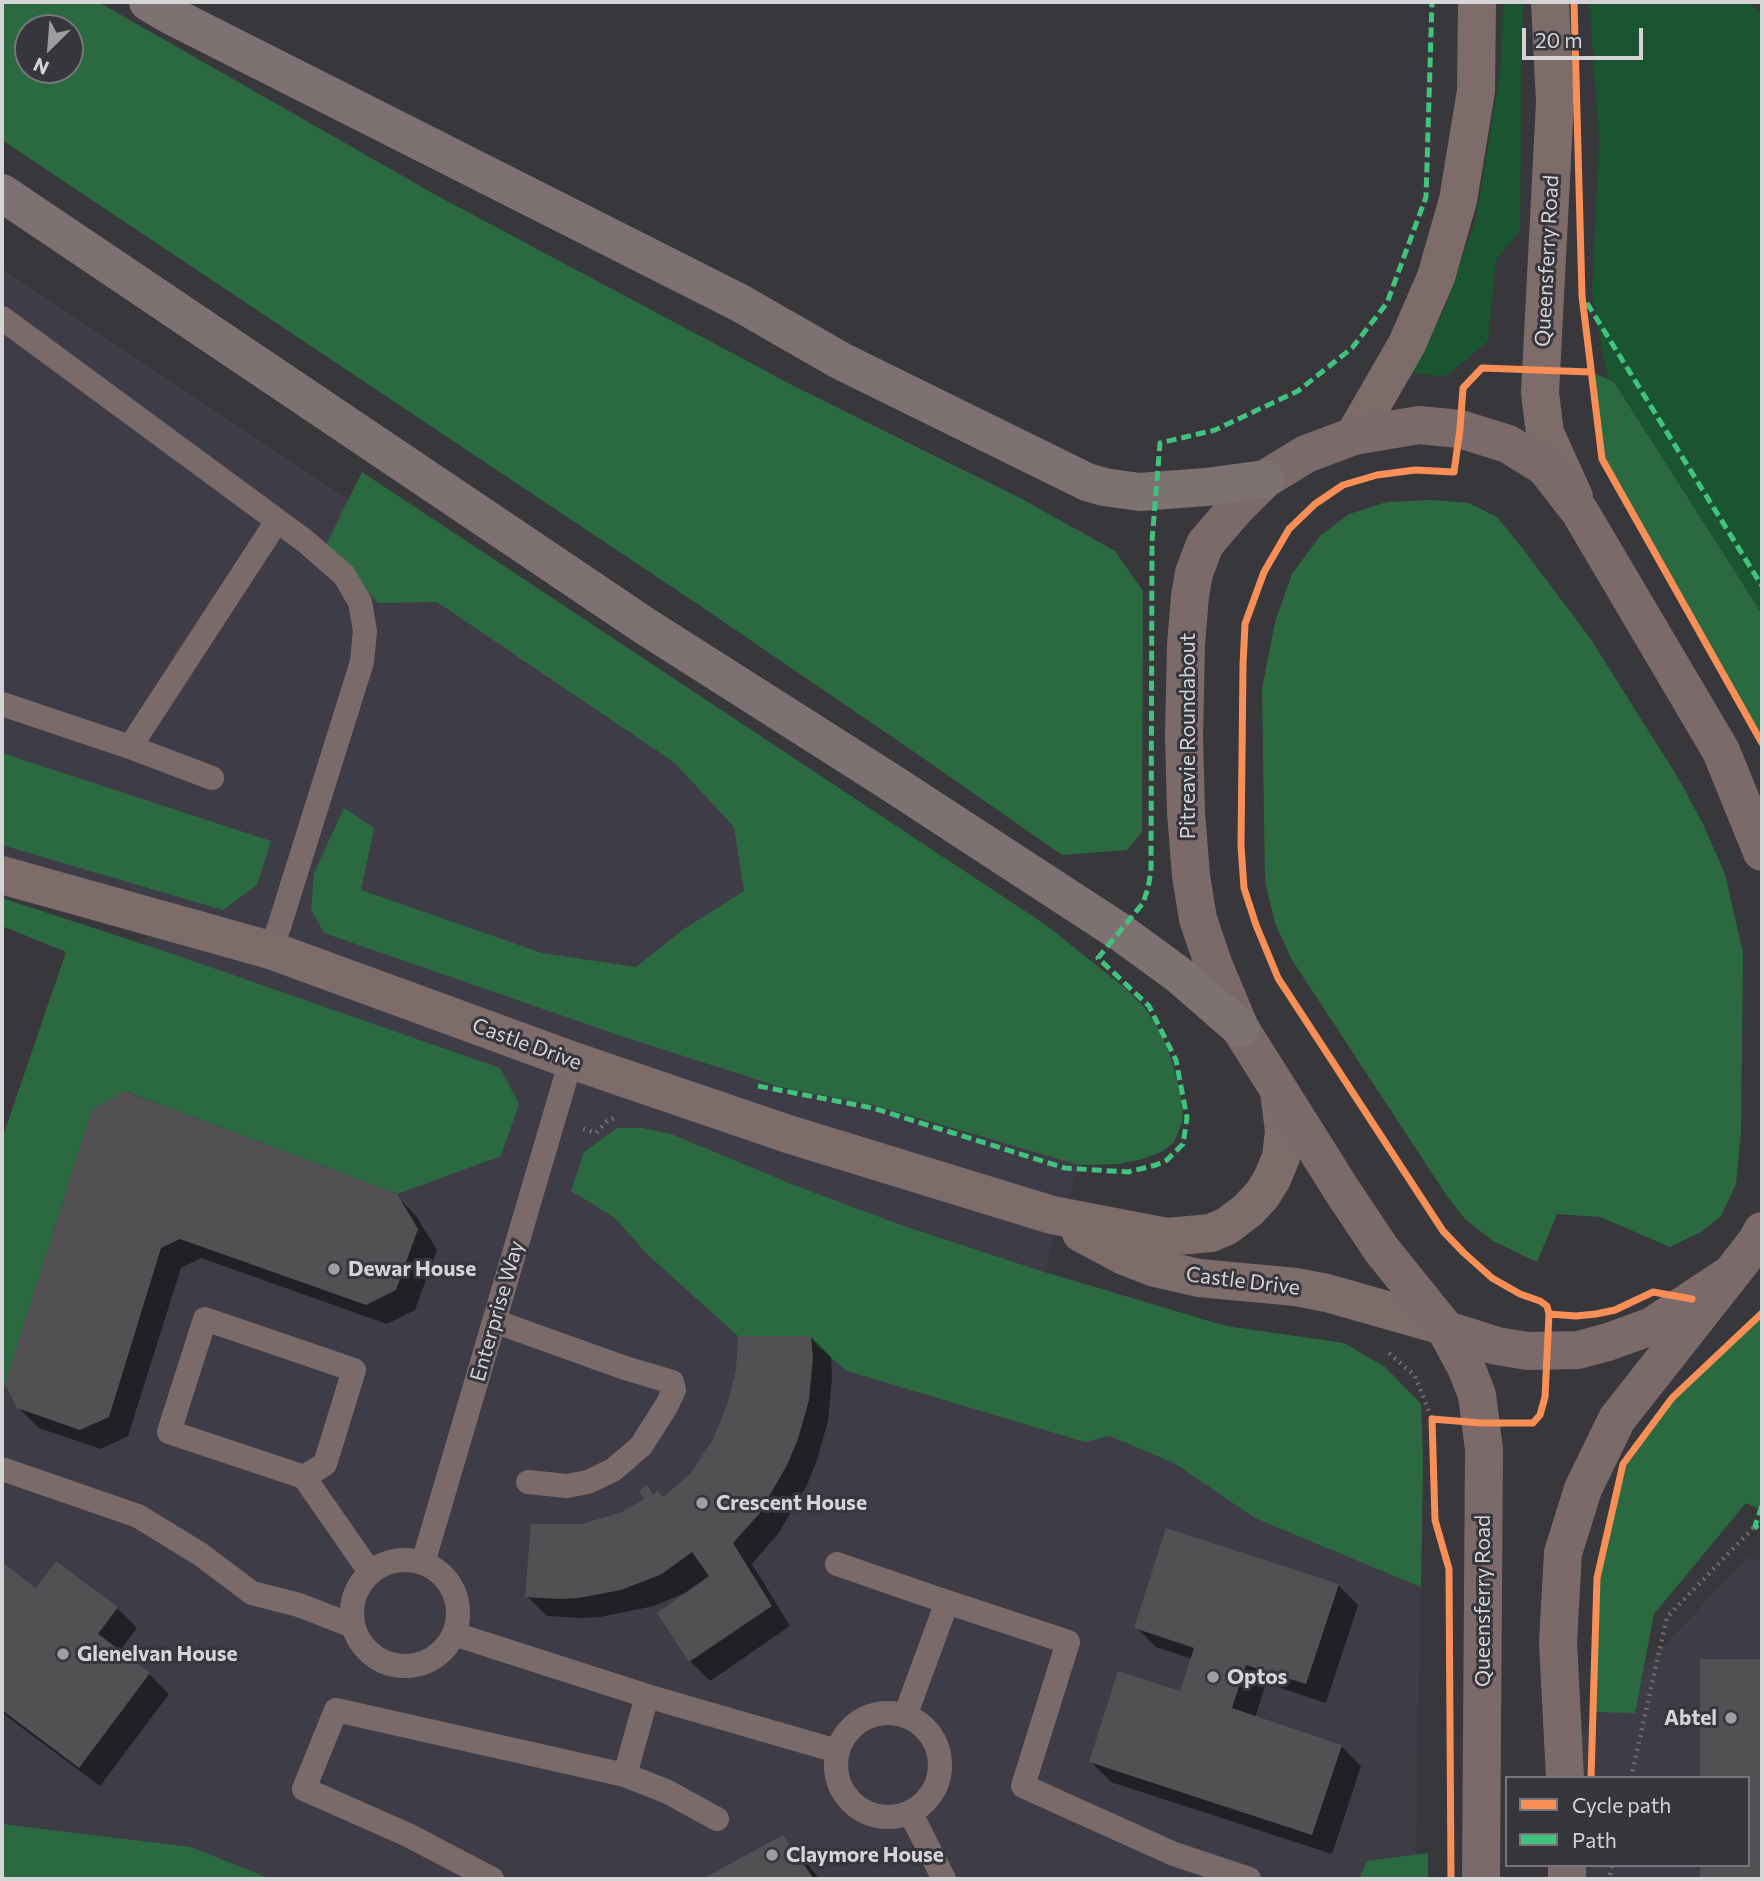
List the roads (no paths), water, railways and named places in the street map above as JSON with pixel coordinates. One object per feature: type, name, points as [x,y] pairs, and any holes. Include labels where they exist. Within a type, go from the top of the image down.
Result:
[{"type":"highway","points":[[148,2],[740,303],[841,361],[1087,482],[1140,492],[1265,479]]},
{"type":"highway","points":[[2,193],[645,626],[1128,937],[1179,975],[1240,1028]]},
{"type":"main road","name":"Pitreavie Roundabout","points":[[1445,1328],[1381,1249],[1240,1028],[1214,967],[1198,919],[1191,876],[1186,813],[1186,645],[1194,573],[1205,544],[1265,479],[1306,454],[1354,436],[1419,425],[1460,429],[1508,444],[1545,467],[1580,512],[1721,751],[1762,852]]},
{"type":"main road","points":[[1565,1776],[1558,1642],[1563,1553],[1583,1489],[1617,1419],[1762,1231]]},
{"type":"main road","points":[[1445,1328],[1497,1346],[1528,1351],[1578,1350],[1652,1326],[1732,1273]]},
{"type":"main road","name":"Queensferry Road","points":[[1445,1328],[1466,1367],[1477,1395],[1484,1449],[1481,1879]]},
{"type":"street","points":[[1354,436],[1407,344],[1436,277],[1458,200],[1476,91],[1477,2]]},
{"type":"street","name":"Queensferry Road","points":[[1550,2],[1555,102],[1540,393],[1545,433],[1580,512]]},
{"type":"street","name":"Castle Drive","points":[[2,875],[270,950],[571,1060],[788,1134],[1052,1216],[1167,1237],[1211,1233],[1227,1226],[1262,1195],[1281,1157],[1284,1131],[1279,1091]]},
{"type":"street","name":"Castle Drive","points":[[1052,1216],[1124,1256],[1155,1268],[1199,1278],[1307,1289],[1445,1328]]},
{"type":"lane","points":[[2,318],[305,541],[344,575],[360,602],[365,631],[362,662],[270,950]]},
{"type":"lane","points":[[130,747],[277,521]]},
{"type":"lane","points":[[2,704],[212,778]]},
{"type":"lane","name":"Enterprise Way","points":[[423,1563],[571,1060]]},
{"type":"lane","points":[[304,1477],[325,1464],[354,1370],[205,1319],[169,1432],[304,1477],[370,1572]]},
{"type":"lane","points":[[494,1321],[672,1382],[674,1390],[641,1446],[613,1470],[588,1482],[567,1486],[528,1482]]},
{"type":"lane","points":[[5,1470],[138,1516],[200,1554],[252,1592],[299,1605],[353,1626]]},
{"type":"lane","points":[[407,1559],[423,1563],[441,1573],[450,1584],[457,1600],[458,1614],[454,1634],[441,1652],[415,1665],[397,1665],[383,1662],[366,1650],[357,1637],[351,1613],[357,1589],[370,1572],[387,1562],[407,1559]]},
{"type":"lane","points":[[837,1564],[1068,1642],[1023,1786],[1174,1854],[1249,1879]]},
{"type":"lane","points":[[905,1716],[947,1602]]},
{"type":"lane","points":[[454,1634],[648,1696],[837,1751]]},
{"type":"lane","points":[[625,1776],[648,1696]]},
{"type":"lane","points":[[492,1879],[408,1835],[304,1790],[336,1710],[625,1776],[668,1792],[718,1819]]},
{"type":"lane","points":[[888,1713],[905,1716],[924,1727],[932,1737],[940,1760],[937,1784],[924,1803],[910,1812],[882,1817],[860,1809],[842,1790],[837,1777],[837,1751],[851,1728],[862,1720],[888,1713]]},
{"type":"lane","points":[[910,1812],[944,1879]]},
{"type":"place","name":"Dewar House","points":[[334,1269]]},
{"type":"place","name":"Crescent House","points":[[702,1503]]},
{"type":"place","name":"Glenelvan House","points":[[63,1654]]},
{"type":"place","name":"Optos","points":[[1213,1677]]},
{"type":"place","name":"Abtel","points":[[1731,1718]]},
{"type":"place","name":"Claymore House","points":[[772,1855]]}]
